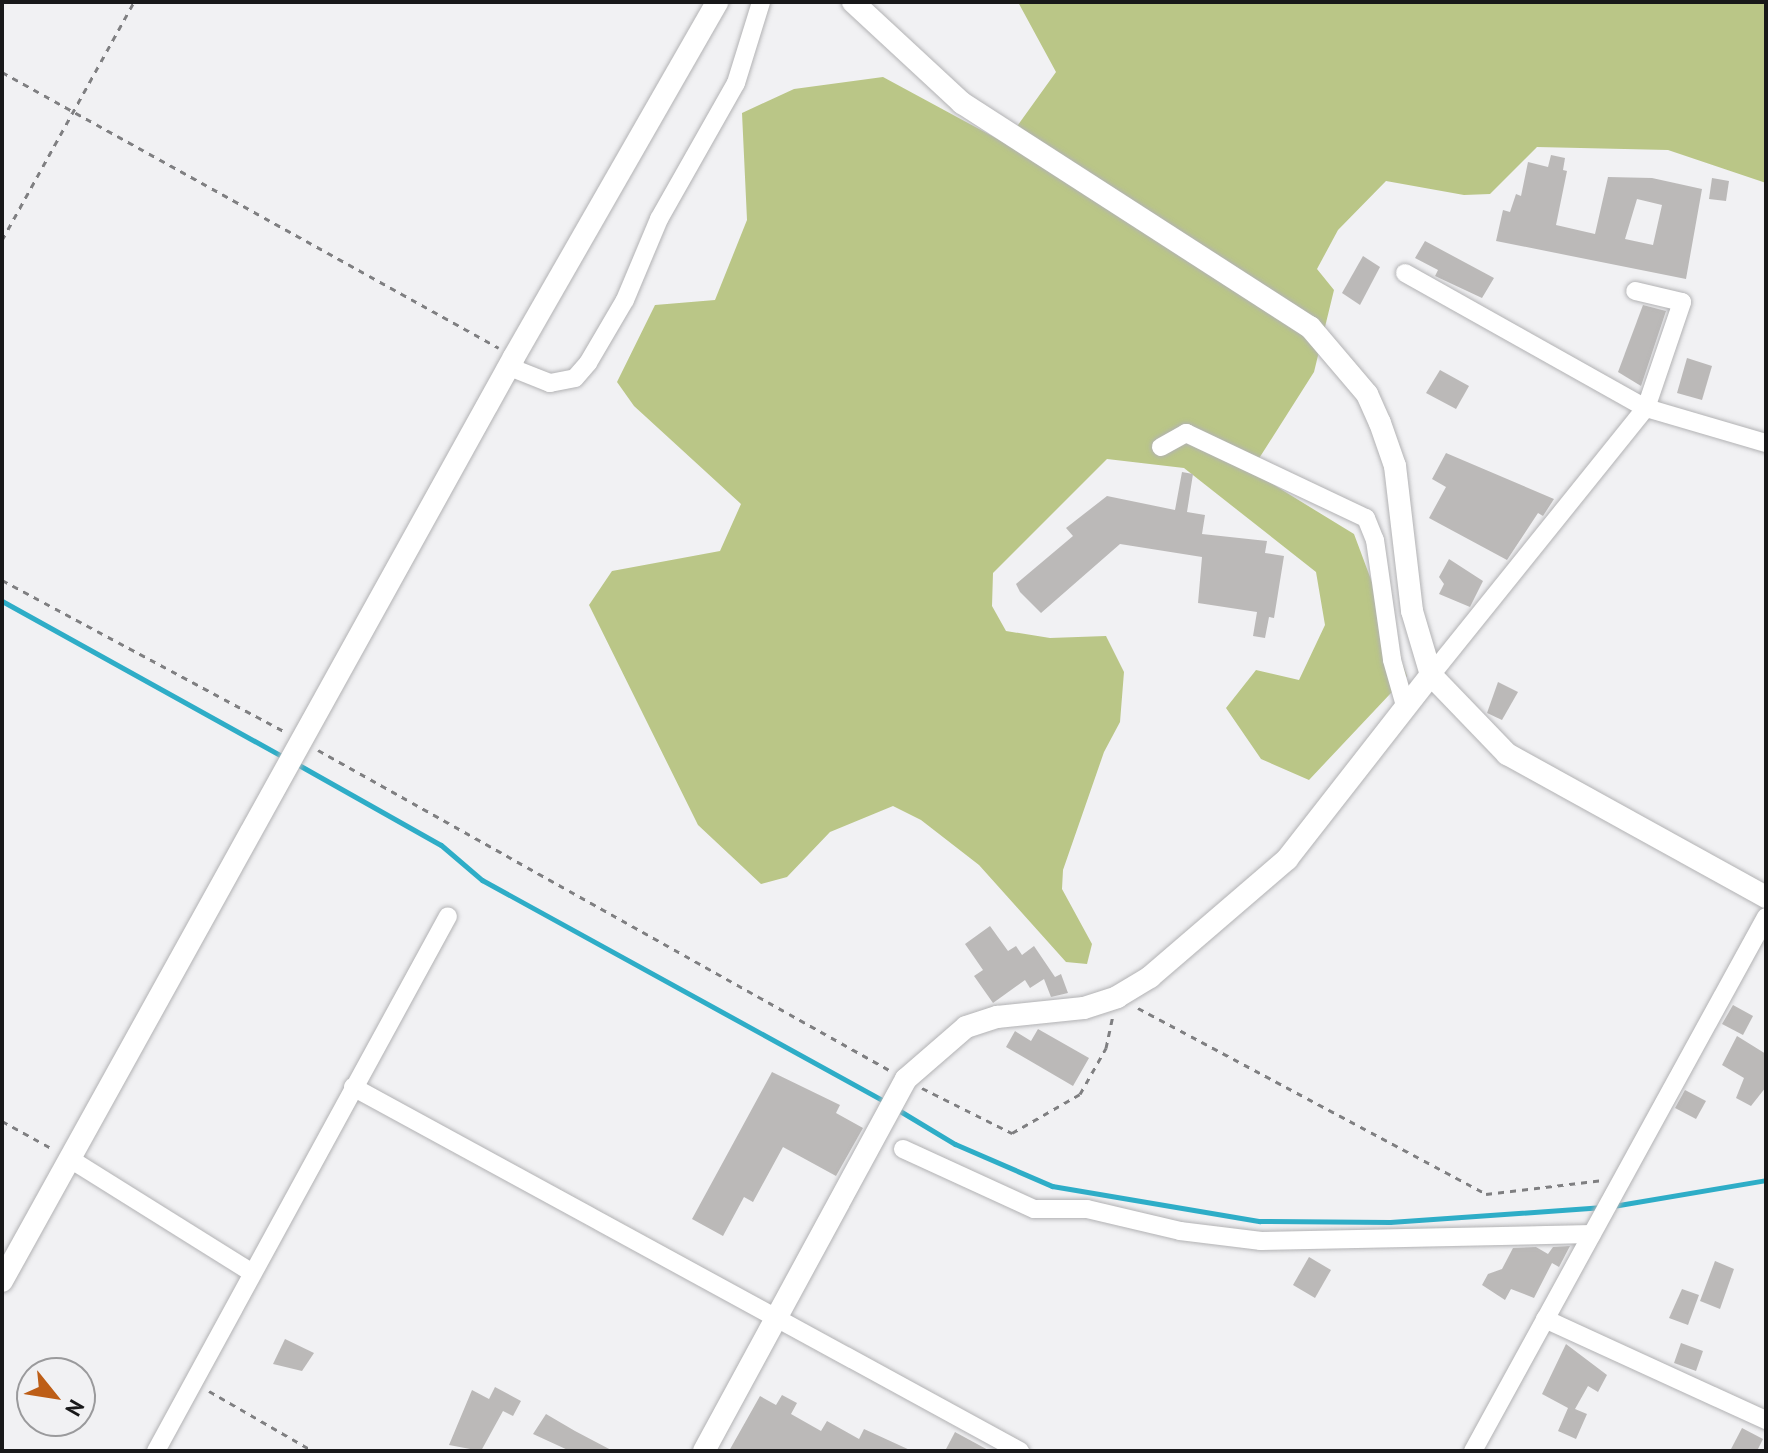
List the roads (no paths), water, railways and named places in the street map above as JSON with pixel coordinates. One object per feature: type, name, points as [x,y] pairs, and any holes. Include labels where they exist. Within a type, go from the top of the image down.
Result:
[{"type":"street","points":[[2,1281],[279,777],[717,2]]},
{"type":"street","points":[[514,357],[512,368],[550,383],[575,378],[588,363],[625,300],[659,219],[736,83],[761,2]]},
{"type":"street","points":[[853,2],[962,103],[1310,327],[1367,394],[1395,466],[1412,611],[1431,675],[1507,754],[1766,897]]},
{"type":"street","points":[[1405,273],[1646,408],[1766,443]]},
{"type":"street","points":[[704,1451],[906,1079],[966,1027],[997,1017],[1084,1008],[1117,997],[1150,977],[1287,859],[1646,408],[1682,302],[1635,291]]},
{"type":"street","points":[[1161,447],[1186,433],[1366,518],[1375,540],[1392,660],[1406,709]]},
{"type":"street","points":[[156,1451],[448,916]]},
{"type":"street","points":[[1473,1451],[1766,917]]},
{"type":"street","points":[[353,1087],[1020,1451]]},
{"type":"street","points":[[903,1149],[1034,1209],[1087,1209],[1180,1231],[1261,1241],[1596,1227]]},
{"type":"street","points":[[70,1159],[251,1272]]},
{"type":"street","points":[[1545,1319],[1766,1420]]},
{"type":"waterway","points":[[2,601],[284,757]]},
{"type":"waterway","points":[[297,764],[441,845],[482,880],[887,1103]]},
{"type":"waterway","points":[[895,1108],[955,1144],[1052,1186],[1260,1221],[1390,1222],[1603,1207]]},
{"type":"waterway","points":[[1613,1206],[1766,1180]]}]
